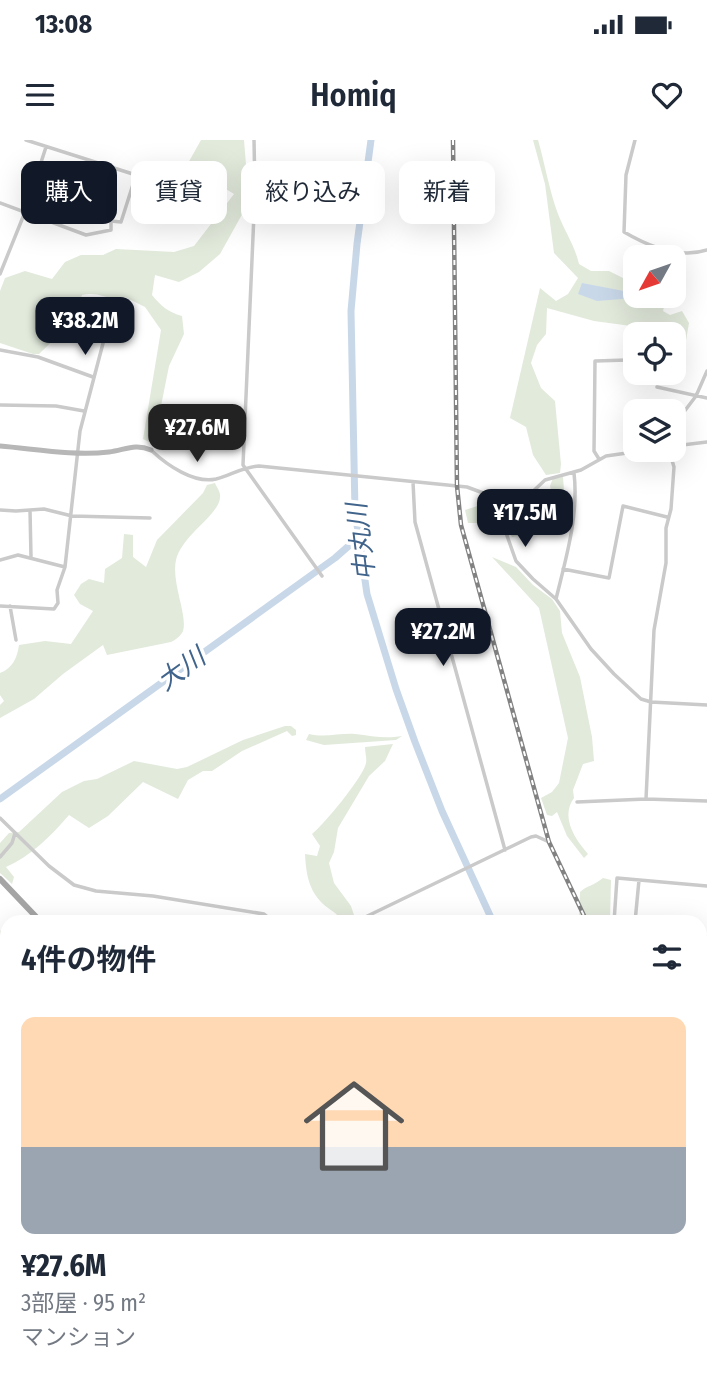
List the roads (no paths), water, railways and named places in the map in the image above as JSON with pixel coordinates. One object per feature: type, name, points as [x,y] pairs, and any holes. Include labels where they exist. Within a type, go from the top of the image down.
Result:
[{"type":"main road","points":[[0,879],[34,915]]},
{"type":"street","points":[[26,140],[91,161]]},
{"type":"street","points":[[254,140],[255,191],[244,468],[323,576]]},
{"type":"street","points":[[635,140],[626,175],[624,232],[670,251],[691,254],[707,250]]},
{"type":"street","points":[[41,161],[46,147]]},
{"type":"street","points":[[117,169],[136,175],[121,222],[117,221]]},
{"type":"street","points":[[0,203],[21,211]]},
{"type":"street","points":[[0,274],[21,222]]},
{"type":"street","points":[[57,224],[86,235],[105,233],[111,230],[111,224]]},
{"type":"street","points":[[0,606],[54,609],[58,603],[57,590],[65,567],[84,411],[111,305]]},
{"type":"street","points":[[0,350],[38,357],[93,377]]},
{"type":"street","points":[[599,459],[594,451],[595,361],[623,360]]},
{"type":"street","points":[[686,409],[696,396],[707,372]]},
{"type":"street","points":[[657,387],[707,398]]},
{"type":"street","points":[[0,405],[56,405],[84,411]]},
{"type":"street","points":[[686,445],[707,442]]},
{"type":"street","points":[[0,446],[78,453],[110,452],[133,446],[151,450],[169,465],[199,478],[219,478],[244,468],[259,466],[467,487],[494,499],[519,499],[528,496],[545,480],[573,472],[599,459],[623,453]]},
{"type":"street","points":[[646,799],[654,630],[666,563],[673,462]]},
{"type":"street","points":[[556,599],[576,494],[573,472]]},
{"type":"street","points":[[413,482],[415,522],[505,850]]},
{"type":"street","points":[[494,499],[516,561],[556,599],[591,649],[641,699],[650,702],[707,705]]},
{"type":"street","points":[[563,569],[609,578],[623,506],[667,517]]},
{"type":"street","points":[[0,510],[44,509],[72,516],[150,519]]},
{"type":"street","points":[[30,510],[32,557]]},
{"type":"street","points":[[0,560],[18,555],[65,567]]},
{"type":"street","points":[[10,607],[16,640]]},
{"type":"street","points":[[577,802],[646,799],[707,801]]},
{"type":"street","points":[[0,818],[49,866],[74,885],[96,891],[153,896],[265,915]]},
{"type":"street","points":[[0,857],[12,843],[15,833]]},
{"type":"street","points":[[370,915],[531,837],[536,836],[549,842]]},
{"type":"street","points":[[614,915],[617,878],[707,886]]},
{"type":"street","points":[[636,915],[639,880]]},
{"type":"water","points":[[582,283],[623,291],[623,299],[597,301],[578,294]]},
{"type":"waterway","name":"中丸川","points":[[371,140],[351,311],[355,511],[367,594],[415,742],[442,811],[490,915]]},
{"type":"waterway","name":"大川","points":[[0,799],[335,558],[360,536]]},
{"type":"railway","points":[[453,140],[457,486],[461,525],[549,842],[584,915]]}]
